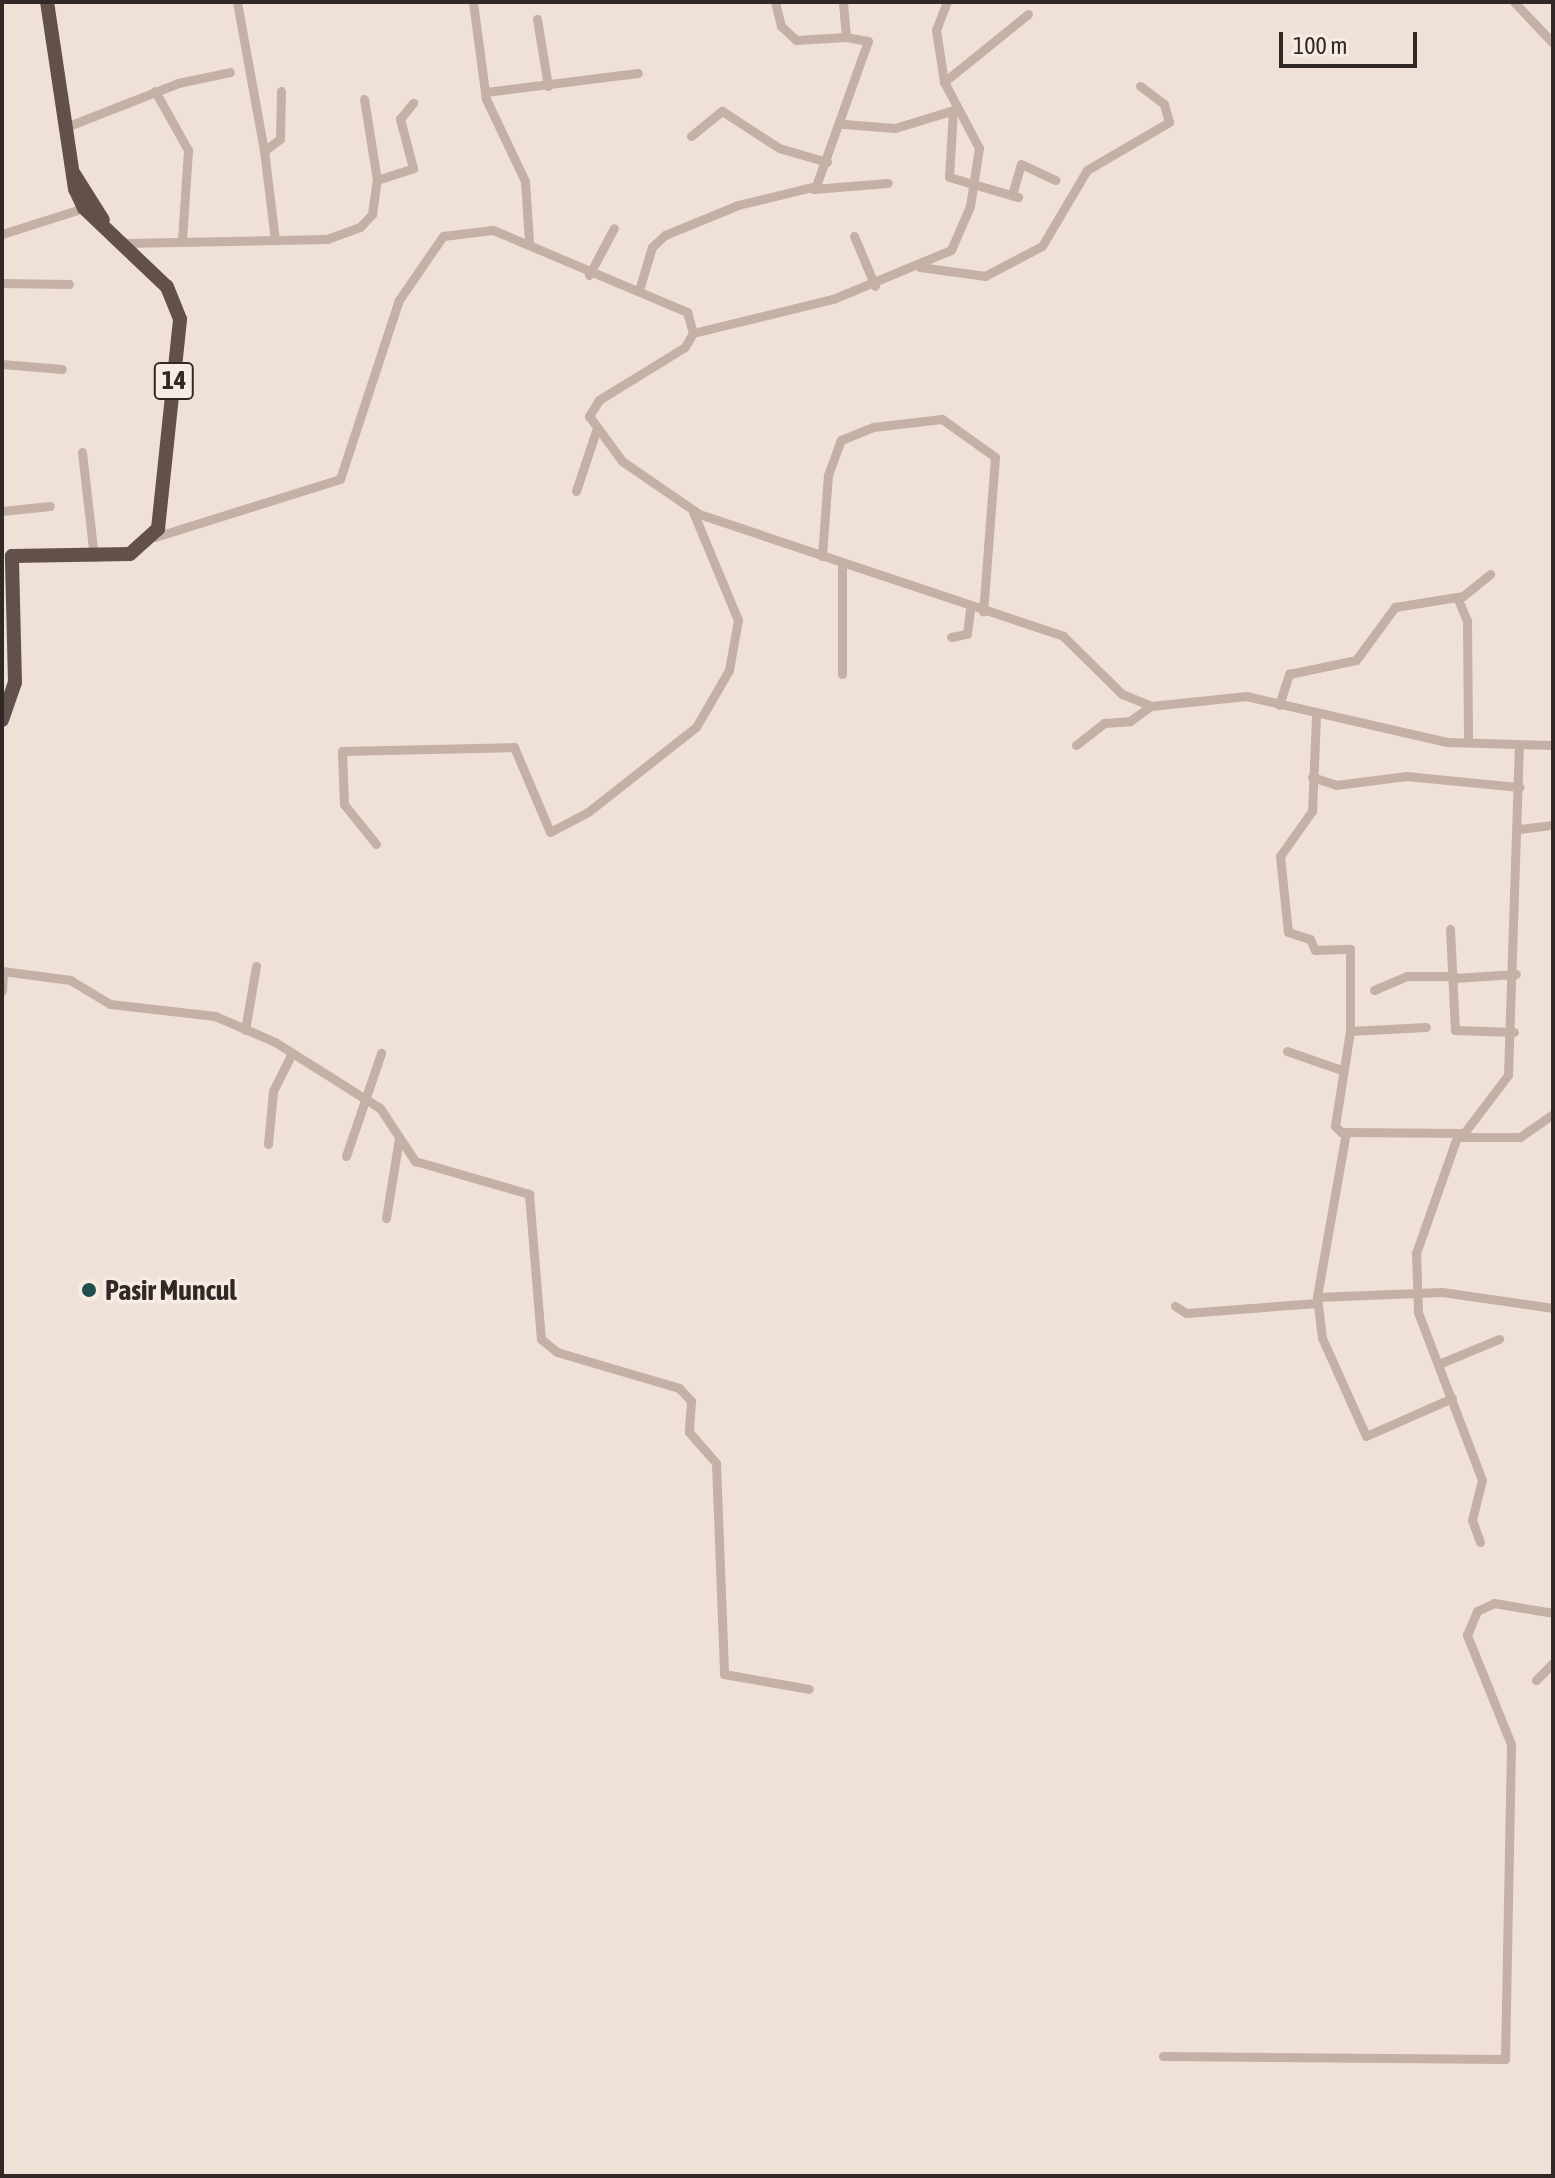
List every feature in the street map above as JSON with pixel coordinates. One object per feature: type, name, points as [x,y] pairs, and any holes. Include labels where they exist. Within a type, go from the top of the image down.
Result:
[{"type":"highway","name":"14","points":[[47,2],[74,174],[84,208],[104,223],[167,287],[180,319],[153,538]]},
{"type":"highway","name":"14","points":[[74,174],[104,223]]},
{"type":"highway","points":[[2,720],[15,683],[12,556],[101,557],[130,554],[153,538]]},
{"type":"street","points":[[237,2],[264,151],[275,240]]},
{"type":"street","points":[[473,2],[486,92],[525,181],[529,242]]},
{"type":"street","points":[[775,2],[791,39],[846,37],[868,41],[843,124],[813,189]]},
{"type":"street","points":[[843,2],[846,37]]},
{"type":"street","points":[[947,2],[936,30],[944,82],[955,110],[979,143],[975,183],[951,250],[875,286],[693,333],[669,359],[594,404],[589,416],[596,431],[644,480],[691,509],[842,566],[1063,636],[1122,694],[1151,706]]},
{"type":"street","points":[[1514,2],[1553,43]]},
{"type":"street","points":[[944,82],[1028,14]]},
{"type":"street","points":[[537,19],[548,86]]},
{"type":"street","points":[[66,127],[155,91],[230,72]]},
{"type":"street","points":[[486,92],[638,73]]},
{"type":"street","points":[[917,266],[985,276],[1042,246],[1087,170],[1169,122],[1164,104],[1140,86]]},
{"type":"street","points":[[155,91],[188,150],[182,240]]},
{"type":"street","points":[[264,151],[280,139],[281,91]]},
{"type":"street","points":[[124,243],[327,239],[360,227],[372,214],[377,180],[364,99]]},
{"type":"street","points":[[377,180],[413,168],[400,119],[413,103]]},
{"type":"street","points":[[843,124],[895,128],[955,110]]},
{"type":"street","points":[[955,110],[948,174],[1015,196],[1021,164],[1055,180]]},
{"type":"street","points":[[691,136],[722,111],[779,148],[827,162]]},
{"type":"street","points":[[639,290],[652,247],[665,235],[738,205],[813,189],[888,183]]},
{"type":"street","points":[[2,234],[84,208]]},
{"type":"street","points":[[153,538],[340,479],[355,450],[385,326],[436,242],[469,227],[529,242],[589,275],[681,305],[693,333]]},
{"type":"street","points":[[589,275],[614,228]]},
{"type":"street","points":[[854,236],[875,286]]},
{"type":"street","points":[[2,283],[69,284]]},
{"type":"street","points":[[2,364],[62,369]]},
{"type":"street","points":[[822,556],[828,475],[841,440],[873,427],[942,419],[995,457],[983,612]]},
{"type":"street","points":[[576,491],[596,431]]},
{"type":"street","points":[[82,452],[101,557]]},
{"type":"street","points":[[2,511],[50,506]]},
{"type":"street","points":[[376,844],[344,804],[342,751],[514,747],[550,832],[588,812],[696,727],[729,670],[738,620],[691,509]]},
{"type":"street","points":[[842,566],[842,674]]},
{"type":"street","points":[[1279,705],[1289,674],[1356,660],[1395,607],[1457,597],[1490,574]]},
{"type":"street","points":[[1457,597],[1467,621],[1468,742]]},
{"type":"street","points":[[951,637],[967,634],[970,608]]},
{"type":"street","points":[[1076,745],[1107,722],[1130,721],[1151,706],[1227,696],[1279,705],[1316,717],[1468,742],[1553,745]]},
{"type":"street","points":[[1316,717],[1312,811],[1280,856],[1288,932],[1310,939],[1315,950],[1350,949],[1350,1031],[1335,1126],[1346,1132],[1520,1137],[1553,1114]]},
{"type":"street","points":[[1480,1542],[1472,1520],[1482,1480],[1416,1293],[1416,1253],[1439,1177],[1464,1133],[1508,1075],[1514,1032],[1516,974],[1519,744]]},
{"type":"street","points":[[1312,777],[1336,785],[1406,776],[1519,787]]},
{"type":"street","points":[[1519,829],[1553,825]]},
{"type":"street","points":[[1450,929],[1455,977],[1455,1030],[1514,1032]]},
{"type":"street","points":[[245,1030],[256,966]]},
{"type":"street","points":[[2,991],[3,971],[70,980],[110,1004],[197,1010],[292,1053],[367,1100],[400,1135],[421,1164],[529,1194],[537,1331],[546,1345],[685,1393],[689,1432],[718,1469],[722,1671],[809,1689]]},
{"type":"street","points":[[1374,990],[1407,976],[1516,974]]},
{"type":"street","points":[[1350,1031],[1426,1027]]},
{"type":"street","points":[[1287,1051],[1344,1071]]},
{"type":"street","points":[[268,1144],[273,1091],[292,1053]]},
{"type":"street","points":[[346,1156],[381,1053]]},
{"type":"street","points":[[1346,1132],[1317,1300],[1322,1338],[1361,1432],[1370,1436],[1452,1398]]},
{"type":"street","points":[[386,1218],[400,1135]]},
{"type":"street","points":[[1175,1306],[1186,1313],[1416,1293],[1478,1294],[1553,1308]]},
{"type":"street","points":[[1441,1363],[1499,1339]]},
{"type":"street","points":[[1163,2056],[1505,2059],[1511,1744],[1467,1635],[1477,1611],[1494,1603],[1553,1613]]},
{"type":"street","points":[[1536,1680],[1553,1663]]},
{"type":"place","name":"Pasir Muncul","points":[[89,1290]]}]
